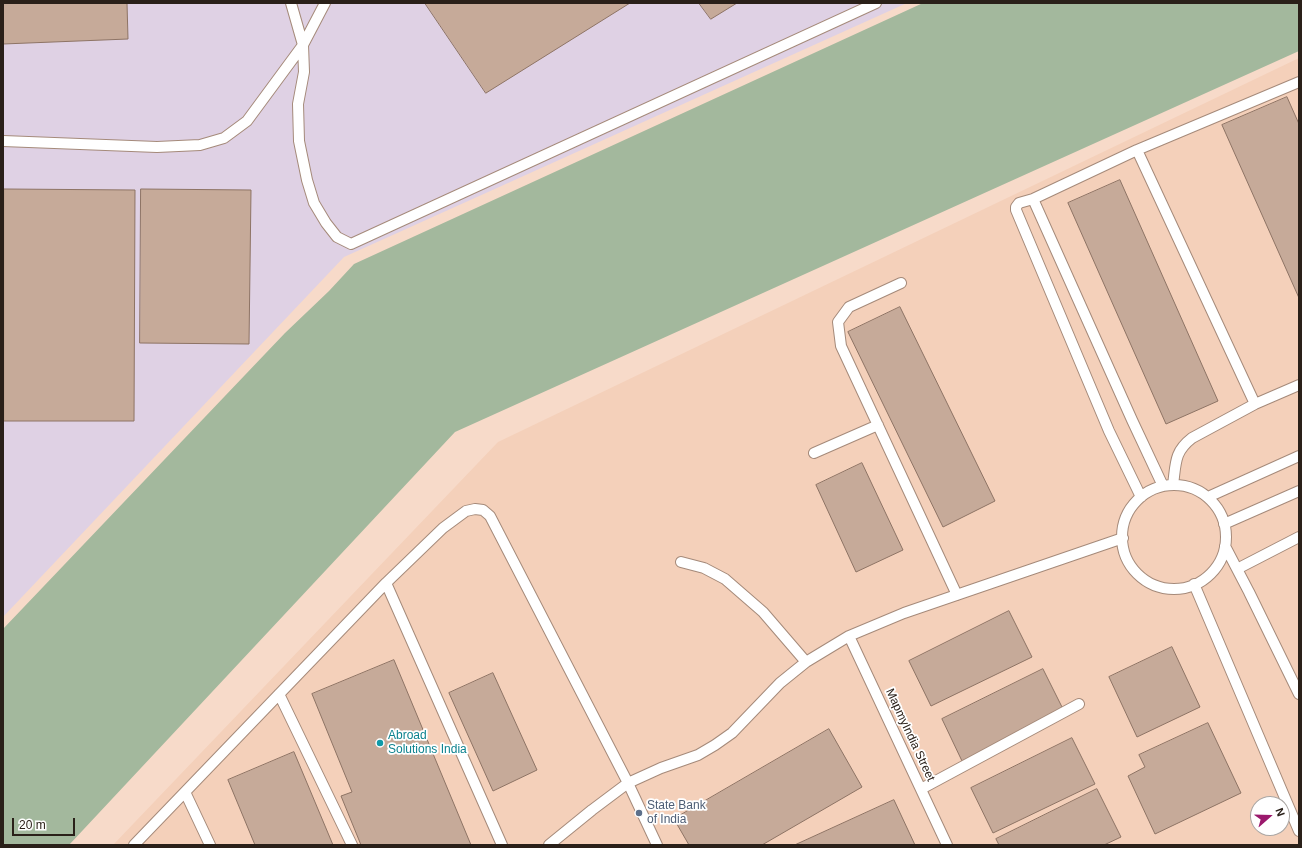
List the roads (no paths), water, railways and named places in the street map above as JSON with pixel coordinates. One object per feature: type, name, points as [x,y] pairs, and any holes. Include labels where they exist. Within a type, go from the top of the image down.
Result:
[{"type":"lane","points":[[291,3],[302,45],[304,72],[298,104],[299,141],[307,180],[314,203],[326,223],[337,237],[352,244],[876,3]]},
{"type":"lane","points":[[3,141],[157,147],[200,145],[224,138],[247,121],[302,45],[325,3]]},
{"type":"lane","points":[[1141,497],[1109,431],[1016,210],[1017,205],[1033,199],[1137,150],[1299,82]]},
{"type":"lane","points":[[1137,150],[1255,404]]},
{"type":"lane","points":[[1033,199],[1132,420],[1168,485]]},
{"type":"lane","points":[[901,283],[849,307],[838,322],[841,346],[957,595]]},
{"type":"lane","points":[[1168,485],[1177,455],[1183,445],[1205,430],[1255,404],[1299,385]]},
{"type":"lane","points":[[814,453],[878,425]]},
{"type":"lane","points":[[1208,497],[1299,456]]},
{"type":"lane","points":[[1168,485],[1179,485],[1194,489],[1208,497],[1218,509],[1224,524],[1226,535],[1225,546],[1221,558],[1214,569],[1205,578],[1194,584],[1179,588],[1164,588],[1149,582],[1136,572],[1127,559],[1124,549],[1123,529],[1128,514],[1136,500],[1141,497],[1150,490],[1168,485]]},
{"type":"lane","points":[[1224,524],[1299,491]]},
{"type":"lane","points":[[134,845],[386,583],[443,528],[466,511],[483,510],[490,516],[628,783],[657,845]]},
{"type":"lane","points":[[1237,568],[1299,537]]},
{"type":"lane","points":[[549,845],[628,783],[661,768],[698,755],[715,746],[732,733],[780,682],[806,662],[849,636],[904,613],[1123,538]]},
{"type":"lane","points":[[1225,546],[1299,694]]},
{"type":"lane","points":[[681,562],[704,568],[725,579],[763,612],[806,662]]},
{"type":"lane","points":[[386,583],[502,845]]},
{"type":"lane","points":[[1194,584],[1204,604],[1234,679],[1299,831]]},
{"type":"lane","name":"MapmyIndia Street","points":[[849,636],[947,845]]},
{"type":"lane","points":[[279,694],[352,845]]},
{"type":"lane","points":[[921,789],[1080,704]]},
{"type":"lane","points":[[185,792],[210,845]]},
{"type":"place","name":"Abroad Solutions India","points":[[380,743]]},
{"type":"place","name":"State Bank of India","points":[[639,813]]}]
